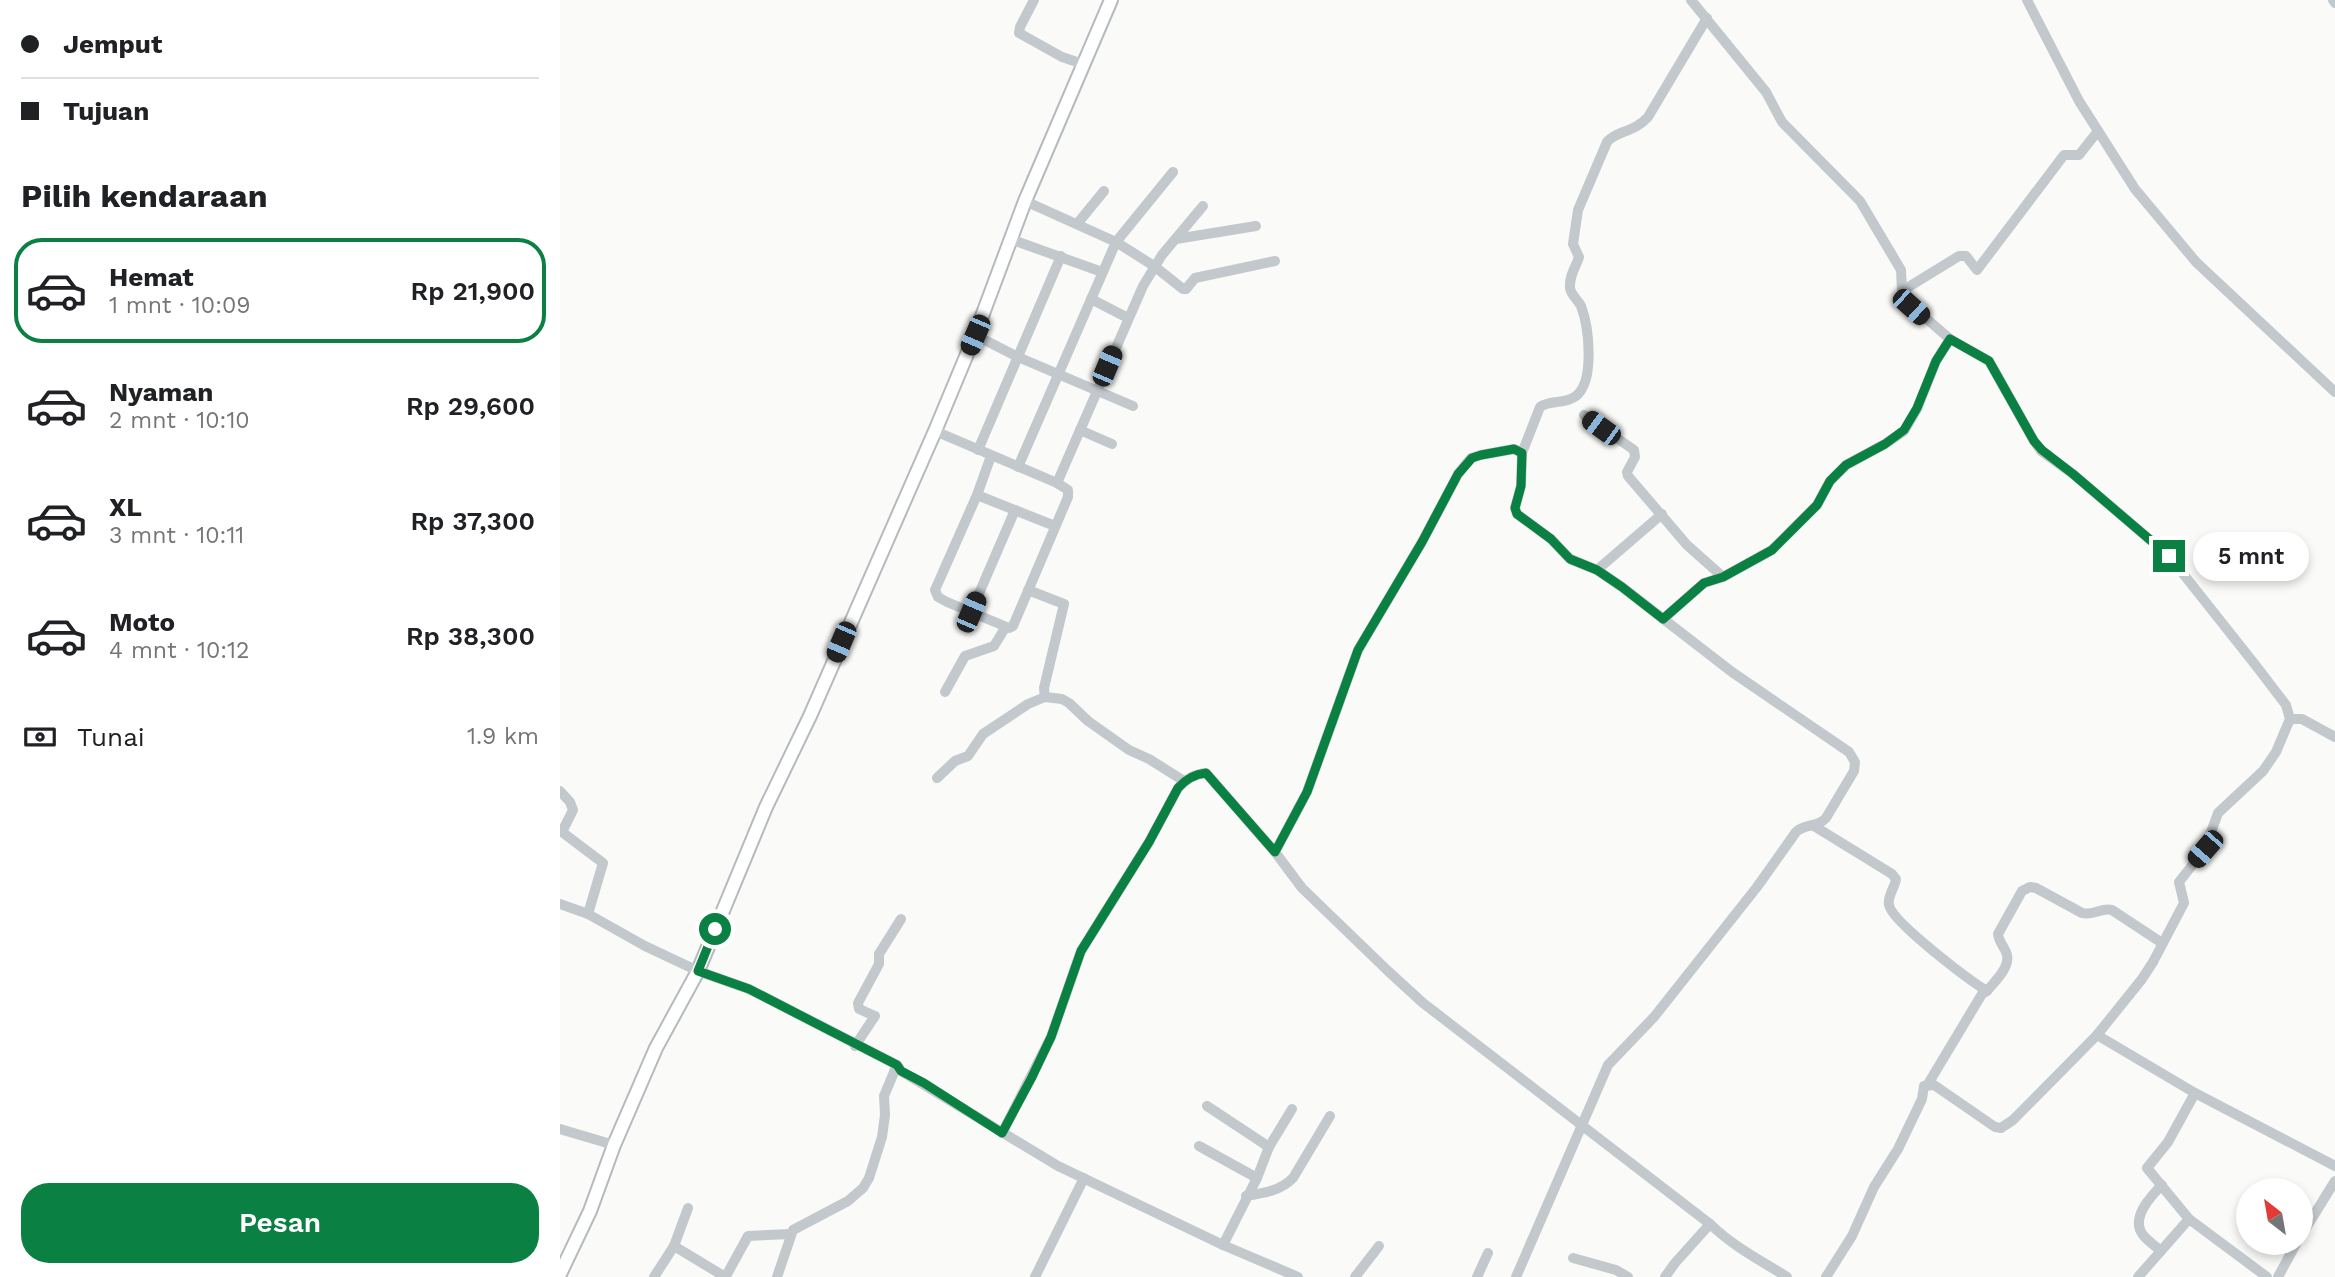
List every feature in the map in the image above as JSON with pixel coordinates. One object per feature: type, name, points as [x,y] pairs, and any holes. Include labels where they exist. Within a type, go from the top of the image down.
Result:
[{"type":"main road","points":[[560,1274],[590,1212],[614,1145],[656,1048],[698,971],[766,807],[810,716],[935,431],[975,335],[1025,201],[1111,0]]},
{"type":"street","points":[[1034,0],[1020,27],[1020,33],[1055,53],[1083,64]]},
{"type":"street","points":[[1692,0],[1766,92],[1782,122],[1860,201],[1901,270],[1902,291],[1911,307],[1950,339],[1989,361],[2034,441],[2042,450],[2169,556],[2286,705],[2290,719],[2276,752],[2263,771],[2218,813],[2205,849],[2179,882],[2184,903],[2142,979],[2097,1035],[2013,1120],[2001,1128],[1995,1127],[1934,1085],[1928,1084]]},
{"type":"street","points":[[2027,0],[2063,72],[2135,189],[2196,262],[2335,392]]},
{"type":"street","points":[[1516,1277],[1608,1065],[1654,1017],[1757,887],[1801,826],[1821,824],[1854,771],[1855,762],[1850,752],[1732,672],[1597,570],[1570,559],[1551,539],[1517,514],[1515,508],[1521,486],[1522,453],[1540,407],[1549,402],[1562,403],[1575,397],[1586,382],[1589,344],[1581,306],[1570,289],[1571,274],[1579,257],[1573,244],[1578,210],[1607,142],[1612,136],[1634,130],[1648,117],[1707,18]]},
{"type":"street","points":[[1902,291],[1959,256],[1966,257],[1977,270],[2064,155],[2079,155],[2098,131]]},
{"type":"street","points":[[1018,467],[1116,242],[1173,173]]},
{"type":"street","points":[[1077,225],[1104,191]]},
{"type":"street","points":[[1025,201],[1116,242],[1186,289],[1195,278],[1275,261]]},
{"type":"street","points":[[1057,483],[1128,318],[1154,266],[1203,206]]},
{"type":"street","points":[[1176,239],[1256,226]]},
{"type":"street","points":[[1010,239],[1102,272]]},
{"type":"street","points":[[978,450],[1061,256]]},
{"type":"street","points":[[1091,299],[1128,318]]},
{"type":"street","points":[[975,335],[1018,357],[1133,406]]},
{"type":"street","points":[[1663,619],[1704,583],[1723,577],[1772,550],[1817,505],[1830,481],[1846,465],[1885,444],[1904,430],[1917,408],[1936,361],[1950,339]]},
{"type":"street","points":[[1584,415],[1634,450],[1635,457],[1627,472],[1628,476],[1687,545],[1723,577]]},
{"type":"street","points":[[1080,430],[1112,444]]},
{"type":"street","points":[[935,431],[1067,488],[1069,494],[1013,626],[1005,628],[938,597],[935,590],[977,495],[991,456]]},
{"type":"street","points":[[1275,852],[1307,792],[1358,650],[1422,542],[1458,474],[1472,458],[1481,455],[1514,449],[1522,453]]},
{"type":"street","points":[[977,495],[1055,526]]},
{"type":"street","points":[[971,612],[1015,510]]},
{"type":"street","points":[[1597,570],[1662,514]]},
{"type":"street","points":[[1028,590],[1064,604],[1044,688],[1045,697]]},
{"type":"street","points":[[945,692],[967,654],[991,648],[1005,628]]},
{"type":"street","points":[[937,778],[955,761],[968,756],[983,734],[1028,704],[1045,697],[1062,699],[1069,703],[1088,721],[1129,750],[1184,781]]},
{"type":"street","points":[[2290,719],[2302,719],[2335,737]]},
{"type":"street","points":[[1002,1133],[1051,1037],[1081,951],[1149,842],[1178,788],[1184,781],[1206,773],[1275,852],[1301,888],[1423,1003],[1710,1224],[1727,1240],[1787,1277]]},
{"type":"street","points":[[560,792],[570,802],[573,810],[562,832],[603,863],[588,914]]},
{"type":"street","points":[[1814,826],[1892,874],[1896,883],[1889,900],[1891,910],[1923,943],[1987,991]]},
{"type":"street","points":[[1826,1277],[1852,1236],[1874,1187],[1898,1149],[1922,1099],[1924,1086],[1928,1084],[1982,994],[2007,965],[2007,953],[2001,947],[1998,934],[2022,891],[2030,887],[2036,888],[2087,915],[2112,910],[2162,943]]},
{"type":"street","points":[[560,904],[588,914],[645,946],[698,971],[749,989],[897,1065],[901,1071],[1002,1133],[1084,1178],[1223,1245],[1298,1277]]},
{"type":"street","points":[[855,1045],[875,1016],[859,1009],[858,1003],[879,964],[879,954],[901,919]]},
{"type":"street","points":[[2097,1035],[2195,1093],[2335,1166]]},
{"type":"street","points":[[778,1277],[790,1234],[798,1226],[848,1201],[863,1188],[869,1178],[882,1137],[884,1096],[897,1065]]},
{"type":"street","points":[[2195,1093],[2168,1142],[2147,1168],[2189,1219],[2267,1277]]},
{"type":"street","points":[[1207,1106],[1269,1147]]},
{"type":"street","points":[[1223,1245],[1258,1178],[1269,1147],[1292,1108]]},
{"type":"street","points":[[1247,1196],[1267,1193],[1287,1184],[1330,1116]]},
{"type":"street","points":[[560,1129],[614,1145]]},
{"type":"street","points":[[1199,1146],[1258,1178]]},
{"type":"street","points":[[1035,1277],[1084,1178]]},
{"type":"street","points":[[2314,1215],[2335,1181]]},
{"type":"street","points":[[2161,1251],[2143,1235],[2140,1228],[2143,1204],[2162,1185]]},
{"type":"street","points":[[654,1277],[674,1246],[688,1208]]},
{"type":"street","points":[[2138,1277],[2189,1219]]},
{"type":"street","points":[[1665,1277],[1710,1224]]},
{"type":"street","points":[[674,1246],[726,1276],[748,1236],[790,1234]]},
{"type":"street","points":[[1355,1277],[1379,1246]]},
{"type":"street","points":[[1477,1277],[1488,1253]]},
{"type":"street","points":[[2278,1277],[2290,1255]]},
{"type":"street","points":[[1573,1258],[1616,1270],[1628,1277]]},
{"type":"route","points":[[715,929],[698,971],[749,989],[897,1065],[901,1071],[1002,1133],[1051,1037],[1081,951],[1184,781],[1206,773],[1215,780],[1275,852],[1307,792],[1358,650],[1422,542],[1458,474],[1472,458],[1514,449],[1522,453],[1521,486],[1515,508],[1517,514],[1551,539],[1570,559],[1597,570],[1663,619],[1704,583],[1723,577],[1772,550],[1817,505],[1830,481],[1837,477],[1846,465],[1885,444],[1904,430],[1917,408],[1936,361],[1950,339],[1989,361],[2034,441],[2042,450],[2169,556]]}]
